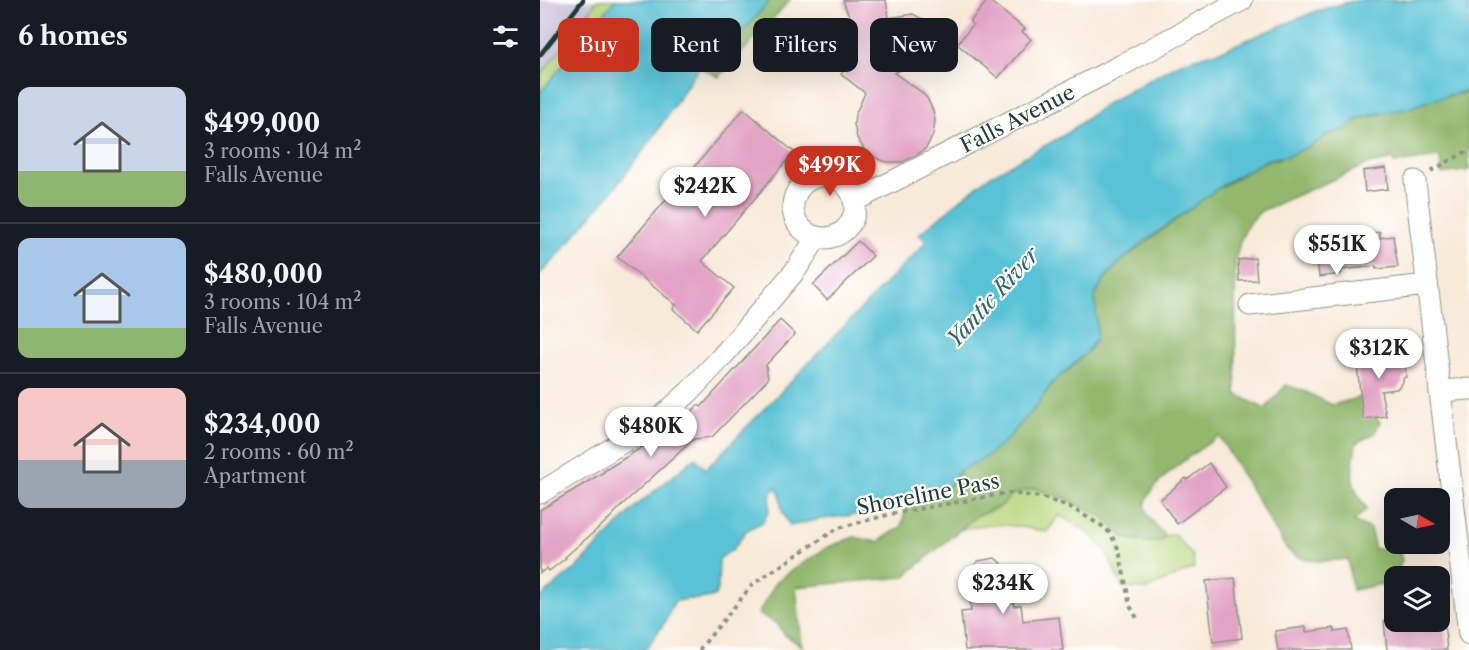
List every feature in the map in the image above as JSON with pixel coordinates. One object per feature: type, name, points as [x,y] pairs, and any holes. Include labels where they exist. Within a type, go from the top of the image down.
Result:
[{"type":"street","name":"Falls Avenue","points":[[854,201],[1120,66],[1242,0]]},
{"type":"street","points":[[831,176],[846,185],[854,201],[855,210],[848,226],[834,236],[817,237],[808,234],[795,219],[794,199],[797,190],[804,182],[813,177],[831,176]]},
{"type":"street","points":[[1415,181],[1469,634]]},
{"type":"street","points":[[540,492],[657,421],[681,400],[707,374],[795,272],[817,237]]},
{"type":"street","points":[[1250,305],[1427,285]]},
{"type":"street","points":[[1440,391],[1469,389]]},
{"type":"path","points":[[1415,181],[1469,150]]},
{"type":"path","name":"Shoreline Pass","points":[[699,650],[753,584],[838,528],[891,514],[1007,493],[1041,497],[1063,504],[1082,513],[1110,533],[1119,550],[1130,606],[1137,618]]},
{"type":"shaded area","points":[[540,0],[598,0],[584,18],[558,18],[558,52],[540,76]]},
{"type":"green space","points":[[598,0],[615,0],[600,18],[584,18]]},
{"type":"green space","points":[[770,0],[790,0],[773,18],[755,18]]},
{"type":"green space","points":[[753,20],[753,40],[741,53],[741,33]]},
{"type":"green space","points":[[558,52],[558,71],[540,93],[540,76]]},
{"type":"green space","points":[[709,72],[724,72],[719,77]]},
{"type":"green space","points":[[1469,92],[1469,170],[1442,174],[1440,157],[1394,163],[1393,159],[1366,165],[1261,211],[1249,223],[1240,241],[1235,263],[1236,394],[1265,409],[1286,385],[1332,405],[1361,397],[1380,422],[1374,434],[1356,443],[1352,478],[1356,492],[1367,509],[1354,521],[1370,529],[1375,549],[1384,549],[1384,554],[1400,554],[1402,560],[1400,566],[1384,566],[1384,584],[1352,590],[1348,559],[1307,560],[1286,548],[1219,436],[1174,469],[1152,490],[1146,501],[1146,510],[1151,520],[1165,536],[1159,542],[1123,537],[1103,516],[1062,497],[1033,488],[1011,495],[1001,506],[976,516],[904,577],[796,587],[802,646],[785,635],[776,623],[758,614],[777,581],[826,548],[854,537],[878,542],[901,527],[908,501],[943,493],[962,469],[996,449],[1028,415],[1056,379],[1068,371],[1089,350],[1096,339],[1095,296],[1099,286],[1119,263],[1211,193],[1263,162],[1288,156],[1354,121]]},
{"type":"green space","points":[[1033,488],[1062,497],[1103,516],[1123,537],[1159,542],[1169,534],[1174,534],[1193,556],[1194,568],[1146,589],[1122,588],[1100,544],[1085,530],[1059,515],[1047,532],[993,524],[959,530],[976,516],[1001,506],[1011,495]]},
{"type":"water","points":[[615,0],[770,0],[741,33],[741,18],[651,18],[651,72],[696,72],[652,139],[613,190],[540,274],[540,93],[558,71],[639,72],[639,18],[600,18]]},
{"type":"water","name":"Yantic River","points":[[1353,1],[1469,1],[1469,90],[1408,109],[1378,113],[1356,120],[1344,130],[1326,135],[1313,145],[1288,156],[1268,159],[1227,182],[1141,244],[1104,279],[1095,296],[1096,339],[1084,355],[1052,383],[1035,408],[1003,444],[984,458],[959,471],[944,493],[862,514],[821,519],[790,526],[782,511],[780,495],[776,487],[771,493],[769,511],[763,522],[747,530],[733,549],[719,559],[718,587],[715,595],[674,602],[665,622],[645,650],[540,650],[540,598],[575,570],[635,507],[695,458],[706,469],[926,242],[919,234],[988,177],[1066,134],[1106,104],[1185,61],[1223,50],[1316,11]]},
{"type":"building","points":[[843,0],[886,0],[889,18],[870,18],[870,72],[896,72],[894,73],[927,98],[933,111],[935,120],[933,135],[926,148],[903,162],[887,162],[878,159],[865,151],[857,138],[855,115],[865,93],[841,74],[842,72],[858,72],[858,18],[851,18]]},
{"type":"building","points":[[988,0],[1025,29],[1022,32],[1031,39],[998,78],[958,45],[973,25],[970,22]]},
{"type":"building","points":[[913,14],[920,18],[889,18]]},
{"type":"building","points":[[744,109],[794,152],[702,261],[734,288],[697,330],[673,309],[676,305],[617,257]]},
{"type":"building","points":[[1386,168],[1388,189],[1365,192],[1363,171]]},
{"type":"building","points":[[1380,232],[1380,238],[1393,236],[1398,267],[1376,269],[1376,266],[1341,270],[1341,274],[1319,277],[1315,240]]},
{"type":"building","points":[[858,241],[873,256],[827,300],[813,285]]},
{"type":"building","points":[[1255,258],[1257,280],[1239,281],[1238,260]]},
{"type":"building","points":[[780,320],[795,334],[766,365],[768,379],[712,437],[694,439],[566,558],[549,571],[547,568],[540,573],[540,510],[682,422],[698,405],[701,407]]},
{"type":"building","points":[[1404,350],[1406,377],[1397,389],[1381,391],[1386,416],[1363,419],[1356,356]]},
{"type":"building","points":[[1209,463],[1226,487],[1177,524],[1160,500],[1186,478],[1187,480]]},
{"type":"building","points":[[995,558],[1010,571],[1014,606],[1021,605],[1023,621],[1059,617],[1063,650],[965,650],[961,612],[971,611],[967,574],[978,561]]},
{"type":"building","points":[[1235,578],[1242,638],[1213,642],[1206,581]]},
{"type":"building","points":[[1306,627],[1306,632],[1334,628],[1335,632],[1348,630],[1351,650],[1278,650],[1275,631]]},
{"type":"building","points":[[1385,632],[1445,632],[1447,650],[1387,650]]},
{"type":"railway","points":[[540,55],[583,0]]}]
